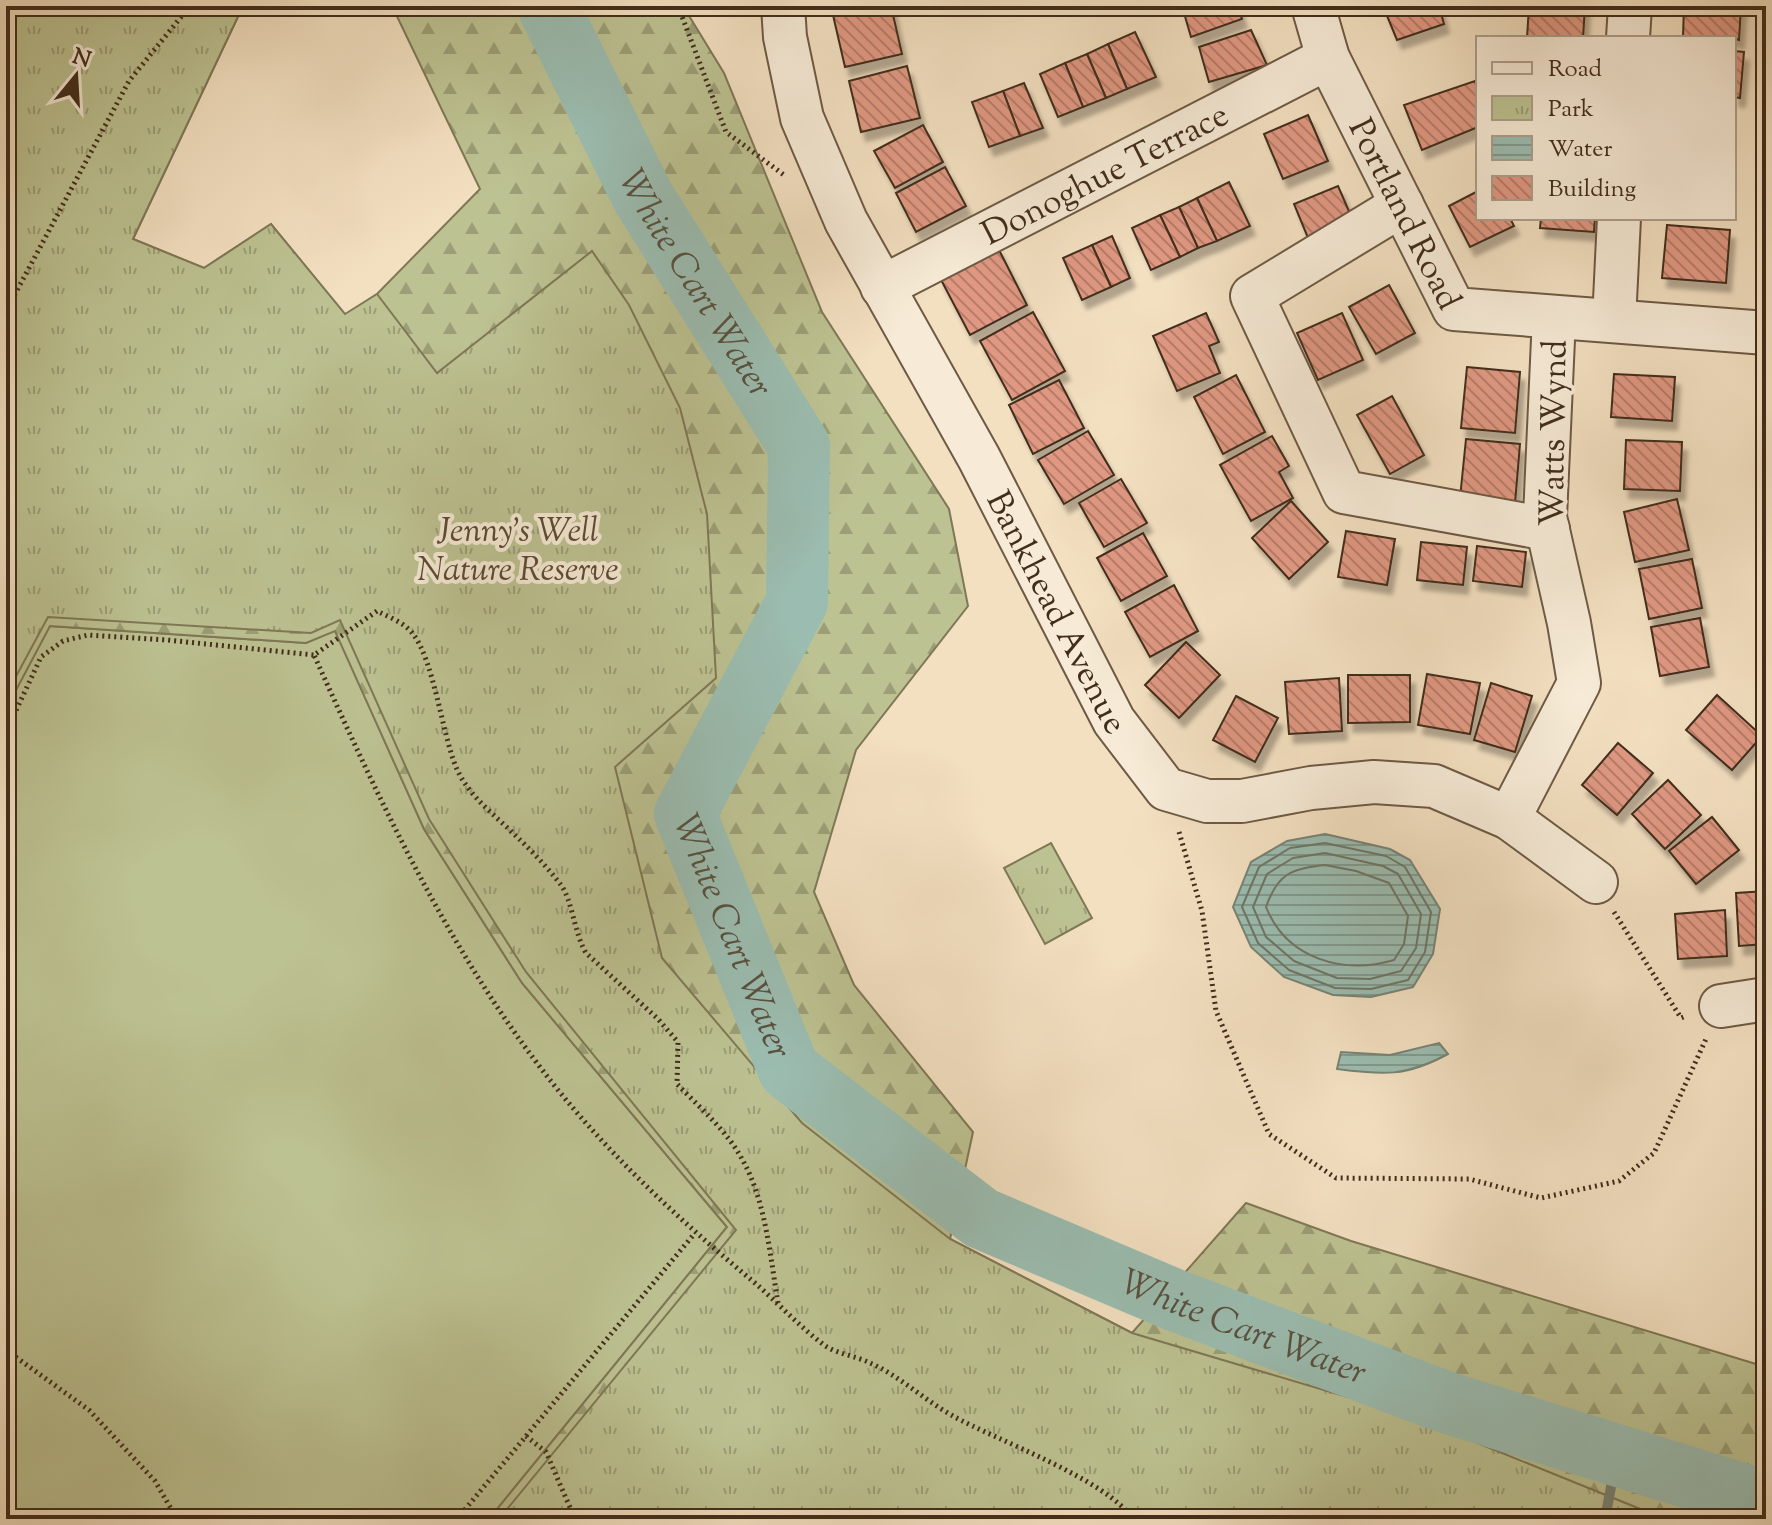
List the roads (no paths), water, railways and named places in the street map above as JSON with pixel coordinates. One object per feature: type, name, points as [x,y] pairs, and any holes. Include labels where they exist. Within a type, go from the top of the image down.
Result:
[{"type":"street","name":"Bankhead Avenue","points":[[783,6],[785,37],[802,118],[846,221],[979,458],[1114,721],[1166,789],[1207,801],[1242,801],[1311,788],[1374,782],[1434,786],[1509,818]]},
{"type":"street","name":"Portland Road","points":[[1313,6],[1328,58],[1454,309],[1766,333]]},
{"type":"street","points":[[1628,36],[1630,6]]},
{"type":"street","name":"Donoghue Terrace","points":[[882,287],[1328,58]]},
{"type":"street","points":[[1402,205],[1252,296],[1344,492],[1548,529]]},
{"type":"street","points":[[1614,321],[1619,220]]},
{"type":"street","name":"Watts Wynd","points":[[1509,818],[1579,683],[1545,517],[1554,317]]},
{"type":"street","points":[[1509,818],[1596,882]]},
{"type":"street","points":[[1721,1006],[1766,999]]},
{"type":"water","points":[[1325,834],[1390,849],[1410,860],[1440,909],[1433,954],[1413,987],[1371,997],[1333,995],[1284,977],[1251,947],[1233,907],[1251,862],[1287,841]]},
{"type":"water","points":[[1439,1043],[1448,1054],[1419,1067],[1381,1073],[1337,1069],[1341,1052],[1390,1055]]},
{"type":"waterway","name":"White Cart Water","points":[[548,6],[643,197],[799,446],[797,602],[685,814],[789,1070],[981,1218],[1177,1301],[1445,1402],[1745,1495],[1766,1510]]},
{"type":"waterway","points":[[1605,1519],[1617,1455]]},
{"type":"park label","name":"Jenny's Well Nature Reserve","points":[[518,548]]}]
